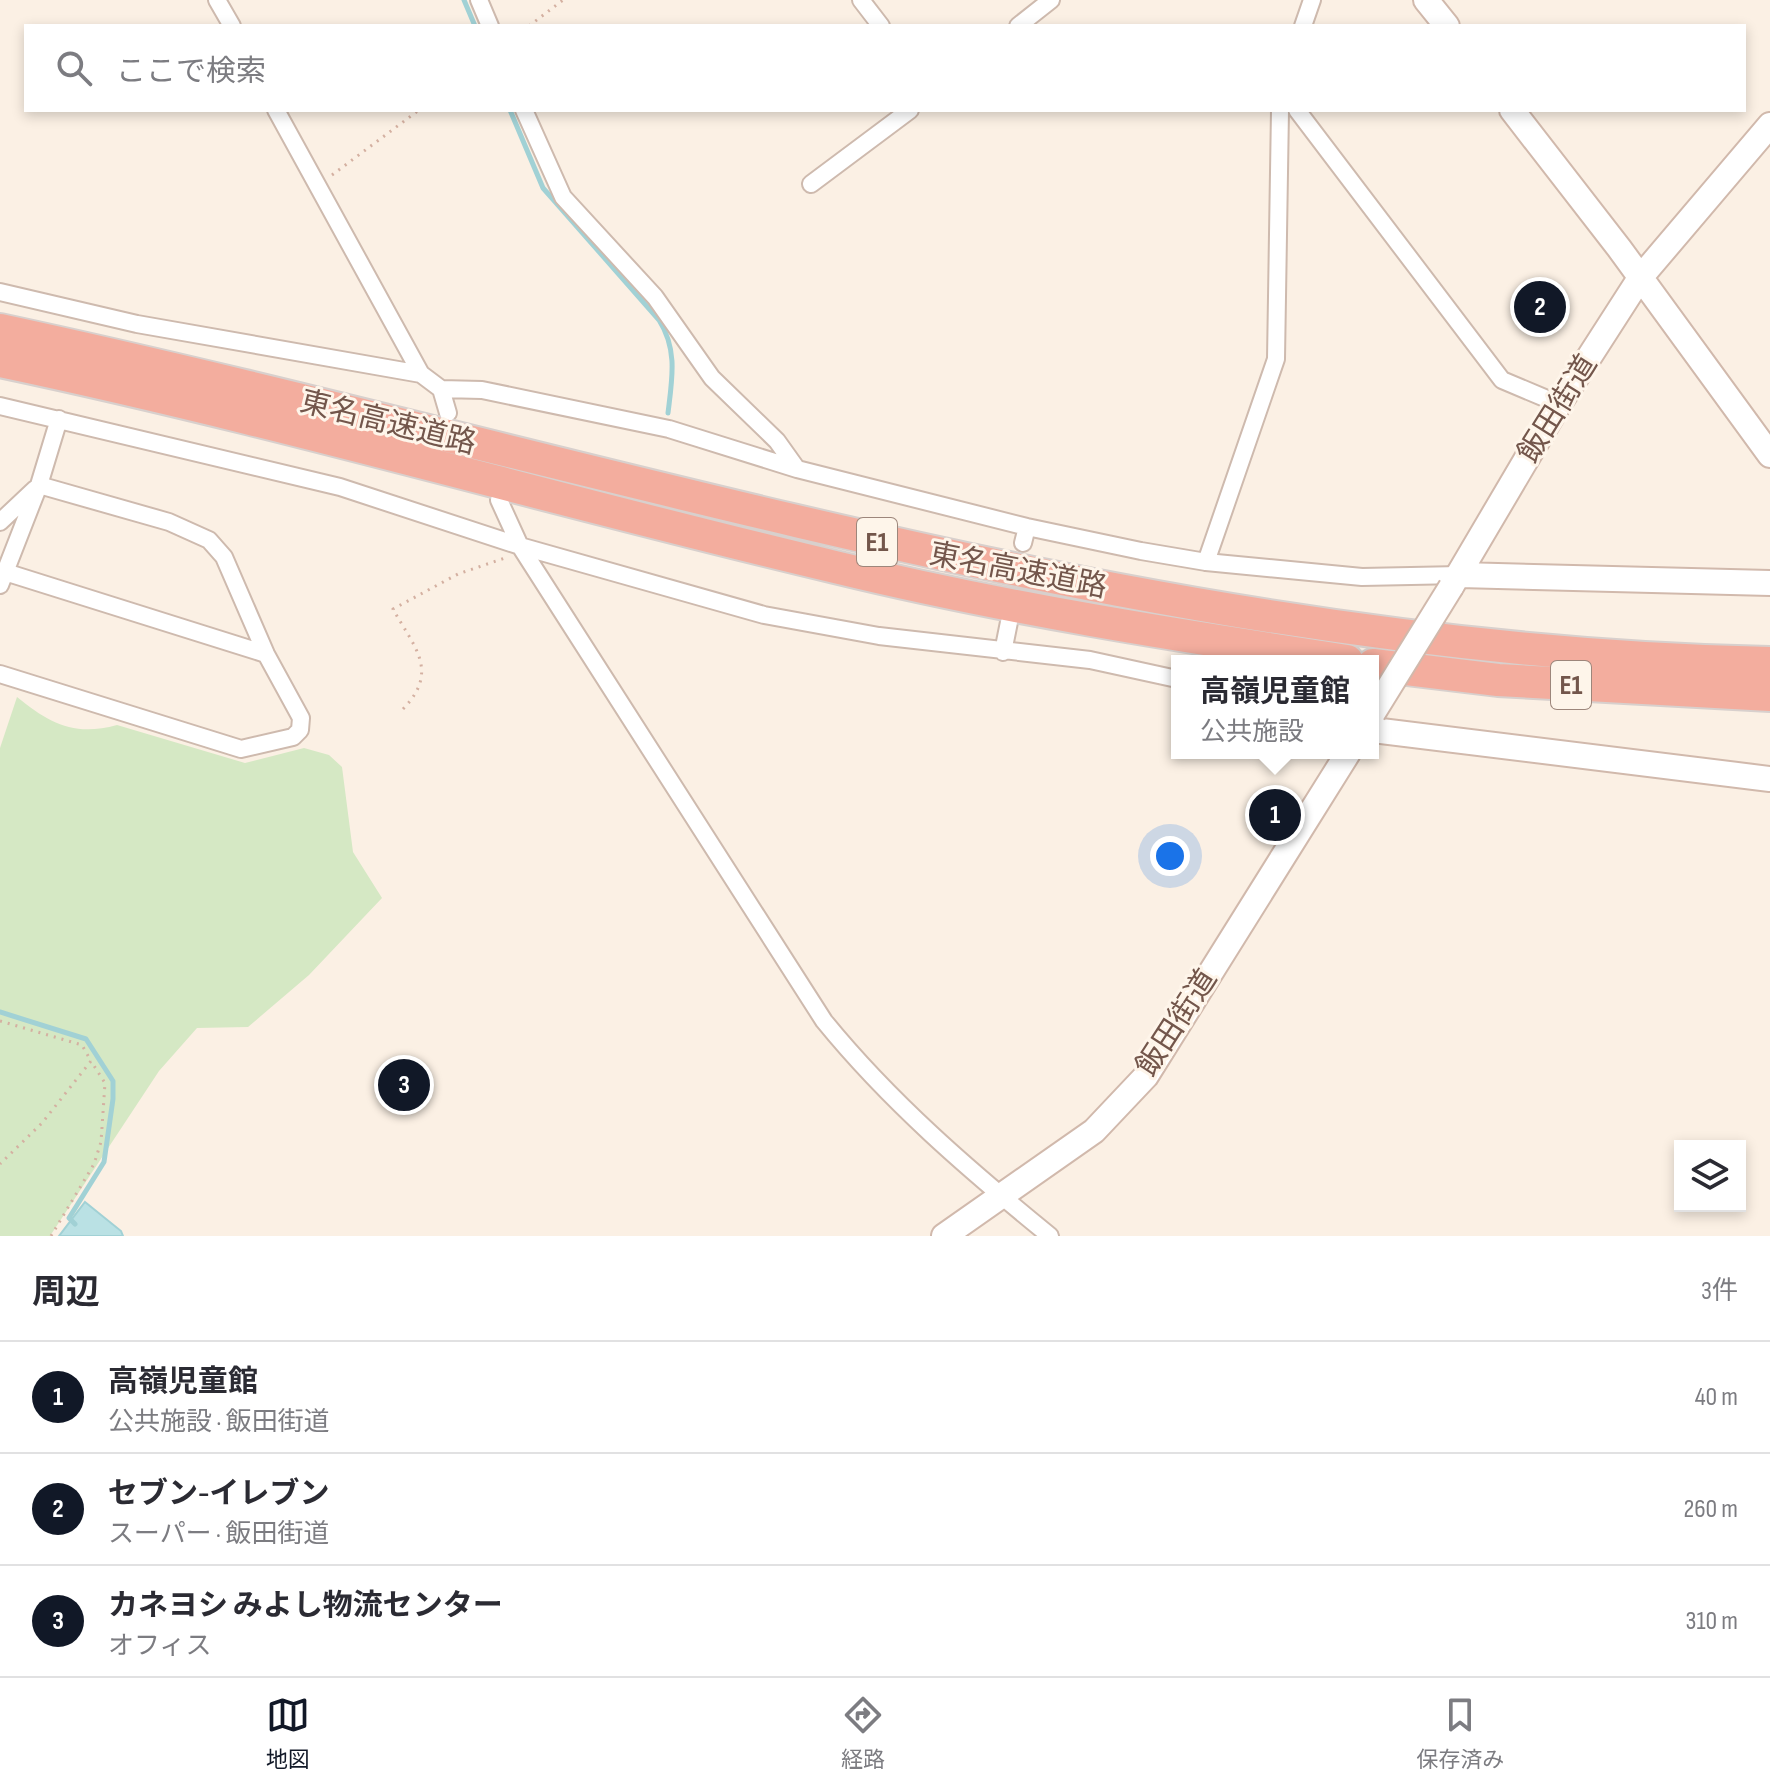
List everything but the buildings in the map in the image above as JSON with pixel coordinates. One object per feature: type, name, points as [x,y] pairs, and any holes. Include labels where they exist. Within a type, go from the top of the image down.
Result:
[{"type":"highway","name":"東名高速道路","points":[[0,330],[846,535],[1154,597],[1359,630],[1507,647],[1770,663]]},
{"type":"highway","name":"東名高速道路","points":[[0,361],[838,568],[1147,630],[1308,655]]},
{"type":"highway","name":"E1","points":[[1379,666],[1513,681],[1770,695]]},
{"type":"main road","points":[[1426,0],[1445,24]]},
{"type":"main road","points":[[1514,112],[1770,455]]},
{"type":"main road","name":"飯田街道","points":[[1379,703],[1456,581],[1559,404],[1640,278],[1770,125]]},
{"type":"main road","points":[[1456,581],[1770,583]]},
{"type":"main road","points":[[1379,731],[1770,779]]},
{"type":"main road","name":"飯田街道","points":[[944,1236],[1094,1131],[1146,1076],[1344,759]]},
{"type":"street","points":[[217,0],[231,24]]},
{"type":"street","points":[[479,0],[489,24]]},
{"type":"street","points":[[861,0],[879,24]]},
{"type":"street","points":[[1021,24],[1051,0]]},
{"type":"street","points":[[1304,24],[1312,0]]},
{"type":"street","points":[[277,112],[421,374],[441,389],[482,390],[669,429],[1025,535],[1206,562],[1362,577],[1456,581]]},
{"type":"street","points":[[525,112],[563,197],[655,297],[712,378],[777,441],[797,469]]},
{"type":"street","points":[[811,184],[907,112]]},
{"type":"street","points":[[1206,562],[1276,359],[1280,112]]},
{"type":"street","points":[[1299,112],[1502,380],[1559,404]]},
{"type":"street","points":[[0,292],[137,324],[421,374]]},
{"type":"street","points":[[441,389],[448,413]]},
{"type":"street","points":[[0,406],[340,487],[520,546],[764,615],[1003,652],[1090,660],[1171,678]]},
{"type":"street","points":[[59,419],[39,485],[2,579],[266,654]]},
{"type":"street","points":[[0,522],[39,485]]},
{"type":"street","points":[[0,674],[241,749],[293,737],[300,730],[301,718],[266,654],[224,557],[209,540],[169,522],[39,485]]},
{"type":"street","points":[[499,500],[520,546],[824,1021],[858,1063],[930,1134],[1050,1236]]},
{"type":"street","points":[[1003,652],[1009,622]]},
{"type":"path","points":[[532,24],[563,0]]},
{"type":"path","points":[[317,187],[416,112]]},
{"type":"path","points":[[403,709],[416,696],[424,674],[422,662],[393,609],[458,574],[509,556],[520,546]]},
{"type":"path","points":[[0,1021],[82,1045],[105,1083],[101,1142],[94,1164],[51,1236]]},
{"type":"path","points":[[0,1164],[42,1123],[91,1061]]},
{"type":"green space","points":[[17,697],[40,714],[63,725],[88,729],[117,725],[245,763],[304,748],[329,755],[342,767],[353,852],[382,898],[309,975],[248,1027],[197,1028],[159,1071],[50,1236],[0,1236],[0,748]]},
{"type":"water","points":[[85,1202],[121,1231],[123,1236],[59,1236]]},
{"type":"waterway","points":[[464,0],[474,24]]},
{"type":"waterway","points":[[511,112],[543,188],[659,320],[665,331],[672,365],[668,413]]},
{"type":"waterway","points":[[0,1012],[86,1039],[113,1081],[104,1162],[69,1218],[75,1224]]},
{"type":"place","name":"セブン-イレブン","points":[[1540,307]]},
{"type":"place","name":"高嶺児童館","points":[[1275,815]]},
{"type":"place","name":"カネヨシ みよし物流センター","points":[[404,1085]]}]
